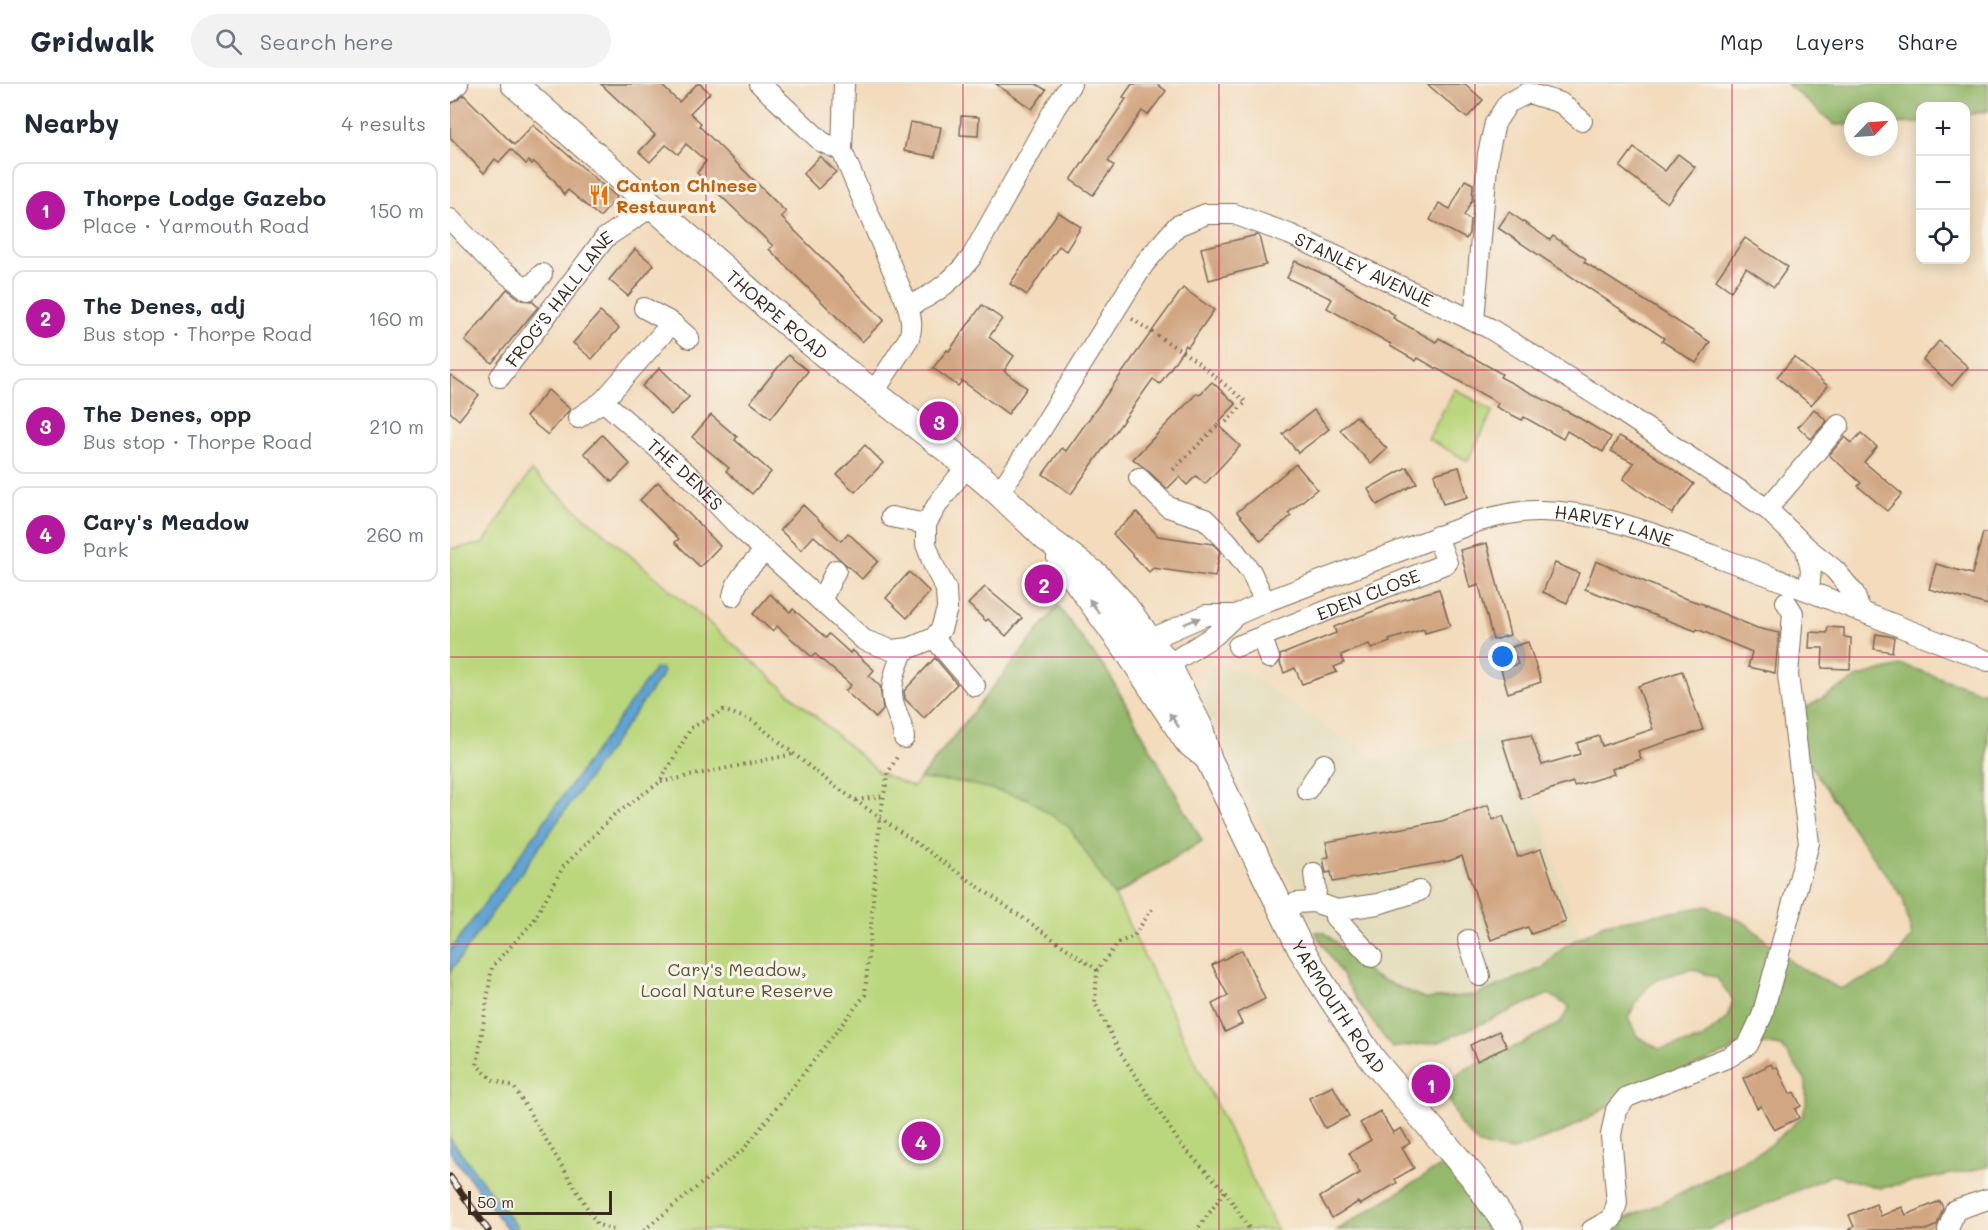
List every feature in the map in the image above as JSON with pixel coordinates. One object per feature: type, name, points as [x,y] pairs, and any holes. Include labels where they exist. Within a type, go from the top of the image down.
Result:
[{"type":"main road","name":"THORPE ROAD","points":[[514,84],[769,309],[967,466],[1046,538],[1097,576],[1151,639]]},
{"type":"main road","name":"THORPE ROAD","points":[[1046,538],[1129,653]]},
{"type":"main road","points":[[1129,653],[1151,639]]},
{"type":"main road","name":"YARMOUTH ROAD","points":[[1151,639],[1168,665],[1200,728],[1208,758],[1306,958],[1373,1060],[1474,1178],[1510,1230]]},
{"type":"main road","name":"YARMOUTH ROAD","points":[[1129,653],[1188,742],[1208,758]]},
{"type":"main road","points":[[1145,678],[1168,665]]},
{"type":"street","points":[[450,92],[458,84]]},
{"type":"street","points":[[760,84],[822,142],[842,151]]},
{"type":"street","points":[[844,84],[842,151],[912,320],[912,331],[909,338],[874,392]]},
{"type":"street","points":[[908,306],[938,291],[971,258],[1055,108],[1071,84]]},
{"type":"street","points":[[1474,321],[1488,154],[1495,123],[1508,103],[1528,93],[1562,104],[1582,121]]},
{"type":"street","name":"FROG'S HALL LANE","points":[[500,377],[605,238],[651,207]]},
{"type":"street","name":"STANLEY AVENUE","points":[[998,492],[1041,430],[1144,264],[1177,226],[1206,214],[1234,214],[1289,234],[1489,328],[1607,402],[1767,508],[1805,546],[1835,570],[1854,593],[1860,611]]},
{"type":"street","points":[[450,219],[489,260],[528,290],[542,274]]},
{"type":"street","points":[[644,308],[672,323],[689,338]]},
{"type":"street","points":[[578,418],[603,400],[672,323]]},
{"type":"street","name":"THE DENES","points":[[603,400],[693,479],[765,550],[864,640],[891,650],[910,648],[934,638]]},
{"type":"street","points":[[1767,508],[1839,425]]},
{"type":"street","points":[[967,466],[939,502],[926,524],[926,543],[934,566],[946,588],[947,609],[941,629],[934,638],[975,686]]},
{"type":"street","points":[[1139,478],[1168,507],[1205,519],[1227,540],[1251,572],[1265,602]]},
{"type":"street","name":"HARVEY LANE","points":[[1168,665],[1215,635],[1236,615],[1265,602],[1479,521],[1508,514],[1536,511],[1577,514],[1635,528],[1809,590],[1988,661]]},
{"type":"street","points":[[891,517],[926,524]]},
{"type":"street","name":"EDEN CLOSE","points":[[1238,646],[1447,563],[1437,536]]},
{"type":"street","points":[[1805,546],[1811,569],[1809,590]]},
{"type":"street","points":[[733,596],[734,587],[738,581],[765,550]]},
{"type":"street","points":[[821,601],[836,570]]},
{"type":"street","points":[[1592,1230],[1612,1219],[1617,1203],[1611,1135],[1616,1110],[1627,1097],[1729,1057],[1748,1045],[1762,1016],[1809,843],[1788,675],[1793,613],[1786,602]]},
{"type":"street","name":"HARVEY LANE","points":[[1151,639],[1206,615],[1236,615]]},
{"type":"street","points":[[1262,638],[1269,658]]},
{"type":"street","points":[[904,649],[893,682],[892,699],[903,728],[904,738]]},
{"type":"street","points":[[1307,790],[1324,764]]},
{"type":"street","points":[[1314,873],[1316,890],[1314,902]]},
{"type":"street","points":[[1283,913],[1296,903],[1314,902],[1337,910],[1378,904],[1419,891]]},
{"type":"street","points":[[1337,910],[1335,917],[1372,957]]},
{"type":"street","points":[[1468,940],[1480,976]]},
{"type":"street","points":[[1948,1230],[1956,1210],[1988,1198]]},
{"type":"path","points":[[1115,309],[1153,331],[1195,360],[1246,402],[1226,422],[1219,424],[1171,472]]},
{"type":"path","points":[[660,782],[691,728],[723,710],[753,721],[856,800],[1097,970]]},
{"type":"path","points":[[644,1230],[744,1149],[865,996],[880,817],[888,773],[902,747],[904,738]]},
{"type":"path","points":[[613,1230],[597,1224],[514,1087],[493,1080],[477,1065],[492,967],[533,922],[563,867],[614,814],[660,782],[794,754]]},
{"type":"path","points":[[856,800],[884,796]]},
{"type":"path","points":[[1152,909],[1134,936],[1118,943],[1097,970],[1095,1003],[1120,1052],[1181,1145],[1225,1191],[1250,1230]]},
{"type":"path","points":[[1197,1230],[1225,1191]]},
{"type":"shaded area","points":[[1210,665],[1222,665],[1242,671],[1375,759],[1511,730],[1580,938],[1565,946],[1544,967],[1476,995],[1426,999],[1373,976],[1325,932],[1315,932],[1206,709],[1206,677]]},
{"type":"green space","points":[[1787,84],[1988,84],[1988,111],[1970,114],[1970,102],[1916,102],[1916,123],[1898,124],[1898,102],[1844,102],[1844,125],[1835,125]]},
{"type":"green space","points":[[1455,389],[1493,411],[1468,461],[1428,439]]},
{"type":"green space","name":"Cary's Meadow, Local Nature Reserve","points":[[531,471],[880,773],[913,787],[1058,606],[1110,676],[1202,841],[1115,896],[1277,1230],[517,1230],[450,1142],[450,549],[483,544]]},
{"type":"green space","points":[[1058,606],[1110,676],[1202,841],[1114,896],[1069,827],[1026,798],[961,782],[920,779]]},
{"type":"green space","points":[[1903,665],[1988,694],[1988,1167],[1880,1188],[1832,1175],[1707,1230],[1600,1230],[1659,1204],[1765,1149],[1802,1117],[1806,1105],[1806,1081],[1782,1047],[1750,1042],[1625,1097],[1563,1132],[1511,1151],[1479,1145],[1460,1124],[1445,1091],[1461,1071],[1519,1045],[1560,1023],[1570,1007],[1549,994],[1439,1042],[1392,1048],[1361,1006],[1315,932],[1324,932],[1373,976],[1426,999],[1476,995],[1544,967],[1565,946],[1604,924],[1707,906],[1745,923],[1794,964],[1840,989],[1886,970],[1912,937],[1903,898],[1851,826],[1798,746],[1802,710],[1859,677]],"holes":[[[1692,969],[1717,978],[1733,1000],[1727,1018],[1701,1040],[1659,1049],[1637,1036],[1628,1018],[1640,997],[1652,984],[1659,979]]]},
{"type":"green space","points":[[1444,1164],[1478,1203],[1496,1230],[1337,1230]]},
{"type":"water","points":[[661,668],[663,672],[660,678],[450,972],[450,951],[655,669]]},
{"type":"water","points":[[450,1138],[519,1230],[508,1230],[450,1152]]},
{"type":"building","points":[[601,84],[660,84],[679,102],[697,84],[700,84],[710,93],[690,113],[701,123],[699,126],[786,212],[781,217],[884,320],[862,342],[769,249],[773,246],[697,173],[706,161],[686,144],[678,154],[666,145],[650,162],[639,152],[655,135]]},
{"type":"building","points":[[996,84],[1036,84],[1046,90],[1032,109]]},
{"type":"building","points":[[1132,84],[1157,84],[1166,91],[1148,115],[1142,111],[1108,161],[1114,166],[1093,195],[1071,180],[1126,99],[1123,97]]},
{"type":"building","points":[[1427,84],[1465,84],[1483,100],[1467,118]]},
{"type":"building","points":[[464,95],[514,145],[533,125],[617,197],[600,217],[568,190],[564,195],[555,181],[534,162],[532,164],[529,161],[526,164],[511,149],[499,162],[495,159],[484,173],[450,137],[450,105]]},
{"type":"building","points":[[961,116],[979,117],[978,136],[960,135]]},
{"type":"building","points":[[910,122],[941,127],[935,157],[904,151]]},
{"type":"building","points":[[1634,148],[1665,171],[1678,154],[1695,167],[1667,203],[1620,167]]},
{"type":"building","points":[[820,156],[836,172],[818,189],[803,174]]},
{"type":"building","points":[[1465,180],[1473,184],[1472,200],[1464,216],[1470,220],[1466,239],[1430,220],[1439,203],[1450,209]]},
{"type":"building","points":[[1058,212],[1081,227],[1066,251],[1059,246],[1027,295],[1010,284]]},
{"type":"building","points":[[1509,212],[1550,240],[1553,236],[1586,259],[1584,262],[1710,342],[1696,363],[1662,341],[1664,338],[1498,228]]},
{"type":"building","points":[[1257,235],[1266,265],[1209,280],[1201,248]]},
{"type":"building","points":[[1745,238],[1788,267],[1774,287],[1746,268],[1731,291],[1716,280]]},
{"type":"building","points":[[635,249],[654,265],[628,296],[609,280]]},
{"type":"building","points":[[1295,261],[1334,279],[1395,315],[1393,318],[1436,342],[1439,338],[1502,374],[1500,377],[1576,416],[1611,437],[1603,452],[1567,431],[1563,439],[1524,417],[1522,420],[1496,407],[1498,403],[1418,358],[1416,361],[1390,346],[1391,344],[1327,308],[1332,299],[1287,278]]},
{"type":"building","points":[[1183,288],[1214,310],[1188,347],[1186,345],[1160,384],[1153,379],[1071,494],[1043,474],[1062,448],[1066,451]]},
{"type":"building","points":[[507,289],[521,300],[532,301],[538,307],[492,363],[465,341]]},
{"type":"building","points":[[982,305],[1002,319],[989,337],[1014,356],[1004,371],[1027,388],[1008,414],[962,381],[958,386],[933,368],[947,350],[949,351]]},
{"type":"building","points":[[600,312],[619,328],[592,359],[573,343]]},
{"type":"building","points":[[1939,341],[1968,367],[1952,386],[1923,360]]},
{"type":"building","points":[[788,355],[808,371],[771,418],[750,402]]},
{"type":"building","points":[[1794,357],[1828,386],[1811,405],[1777,377]]},
{"type":"building","points":[[660,368],[689,397],[671,415],[642,386]]},
{"type":"building","points":[[450,375],[479,395],[459,420],[450,412]]},
{"type":"building","points":[[1212,382],[1236,404],[1217,424],[1240,446],[1205,484],[1196,476],[1187,485],[1179,477],[1167,489],[1133,459],[1197,393],[1199,395]]},
{"type":"building","points":[[548,390],[570,409],[548,435],[526,417]]},
{"type":"building","points":[[1814,409],[1827,421],[1811,439],[1798,427]]},
{"type":"building","points":[[1314,410],[1329,429],[1298,453],[1283,434]]},
{"type":"building","points":[[711,415],[737,437],[735,440],[771,472],[752,494],[726,471],[729,468],[692,437]]},
{"type":"building","points":[[1356,416],[1387,449],[1371,464],[1340,430]]},
{"type":"building","points":[[1861,433],[1877,447],[1864,462],[1902,494],[1887,511],[1858,486],[1861,483],[1829,455],[1845,437],[1852,443]]},
{"type":"building","points":[[602,435],[630,464],[612,482],[584,453]]},
{"type":"building","points":[[1619,436],[1644,449],[1694,484],[1672,514],[1623,479],[1634,463],[1611,451]]},
{"type":"building","points":[[865,445],[883,463],[855,492],[837,475]]},
{"type":"building","points":[[1296,464],[1317,489],[1288,513],[1291,516],[1261,541],[1237,512]]},
{"type":"building","points":[[1407,467],[1417,483],[1377,505],[1368,489]]},
{"type":"building","points":[[1459,467],[1468,497],[1443,504],[1434,474]]},
{"type":"building","points":[[658,482],[720,546],[700,567],[675,542],[679,539],[640,500]]},
{"type":"building","points":[[803,505],[841,541],[848,533],[878,561],[862,579],[814,536],[801,550],[780,530]]},
{"type":"building","points":[[1137,512],[1158,536],[1213,544],[1220,551],[1215,577],[1153,568],[1149,572],[1113,534]]},
{"type":"building","points":[[1983,533],[1988,533],[1988,605],[1929,589],[1936,564],[1972,574]]},
{"type":"building","points":[[1487,543],[1510,635],[1493,640],[1479,585],[1470,588],[1460,550]]},
{"type":"building","points":[[1596,561],[1757,628],[1779,633],[1775,673],[1748,667],[1752,652],[1697,629],[1696,631],[1585,589]]},
{"type":"building","points":[[1555,563],[1579,573],[1567,603],[1543,592]]},
{"type":"building","points":[[909,572],[930,592],[907,618],[886,598]]},
{"type":"building","points":[[985,587],[1022,618],[1006,636],[968,604]]},
{"type":"building","points":[[1439,589],[1450,626],[1425,633],[1424,629],[1389,640],[1390,642],[1371,649],[1369,644],[1341,655],[1344,663],[1334,667],[1337,672],[1302,684],[1295,668],[1284,673],[1280,655],[1336,633],[1334,627],[1396,602]]},
{"type":"building","points":[[770,594],[790,612],[793,609],[826,638],[829,634],[850,653],[852,650],[874,670],[869,676],[880,686],[883,710],[876,718],[845,691],[851,685],[815,654],[812,657],[777,626],[772,631],[753,614]]},
{"type":"building","points":[[1828,627],[1844,628],[1844,637],[1851,638],[1850,669],[1822,668],[1823,648],[1809,648],[1810,632],[1827,633]]},
{"type":"building","points":[[1876,634],[1894,637],[1892,652],[1874,649]]},
{"type":"building","points":[[1528,642],[1541,682],[1508,693],[1501,669],[1518,664],[1512,647]]},
{"type":"building","points":[[935,658],[957,684],[924,718],[905,699],[904,691]]},
{"type":"building","points":[[1682,671],[1703,730],[1638,751],[1641,759],[1612,769],[1614,774],[1574,786],[1573,782],[1521,799],[1502,740],[1531,735],[1542,765],[1580,754],[1577,743],[1599,736],[1602,746],[1653,729],[1638,686]]},
{"type":"building","points":[[1488,805],[1493,820],[1503,816],[1518,857],[1541,849],[1566,922],[1531,934],[1528,927],[1491,940],[1462,856],[1449,861],[1333,882],[1331,872],[1326,873],[1323,858],[1329,857],[1326,842],[1442,821]]},
{"type":"building","points":[[1242,950],[1265,999],[1237,1013],[1242,1024],[1225,1032],[1212,1004],[1228,996],[1212,965]]},
{"type":"building","points":[[1499,1031],[1507,1047],[1477,1061],[1470,1045]]},
{"type":"building","points":[[1771,1064],[1773,1068],[1777,1067],[1790,1094],[1794,1092],[1801,1106],[1795,1109],[1799,1118],[1774,1130],[1761,1106],[1757,1108],[1743,1078]]},
{"type":"building","points":[[1333,1086],[1349,1116],[1325,1128],[1309,1098]]},
{"type":"building","points":[[1380,1111],[1393,1133],[1401,1128],[1410,1143],[1402,1148],[1414,1168],[1395,1179],[1397,1183],[1360,1205],[1358,1202],[1332,1218],[1320,1197],[1360,1173],[1349,1153],[1371,1140],[1360,1123]]},
{"type":"building","points":[[1940,1201],[1943,1208],[1937,1225],[1926,1230],[1848,1230],[1854,1227],[1849,1215],[1876,1204],[1881,1216],[1902,1207],[1906,1215]]},
{"type":"railway","points":[[450,1177],[488,1230]]},
{"type":"place","name":"Canton Chinese Restaurant","points":[[599,195]]},
{"type":"place","name":"The Denes, opp","points":[[939,421]]},
{"type":"place","name":"The Denes, adj","points":[[1044,584]]},
{"type":"place","name":"Thorpe Lodge Gazebo","points":[[1431,1084]]},
{"type":"place","name":"Cary's Meadow","points":[[921,1141]]}]
